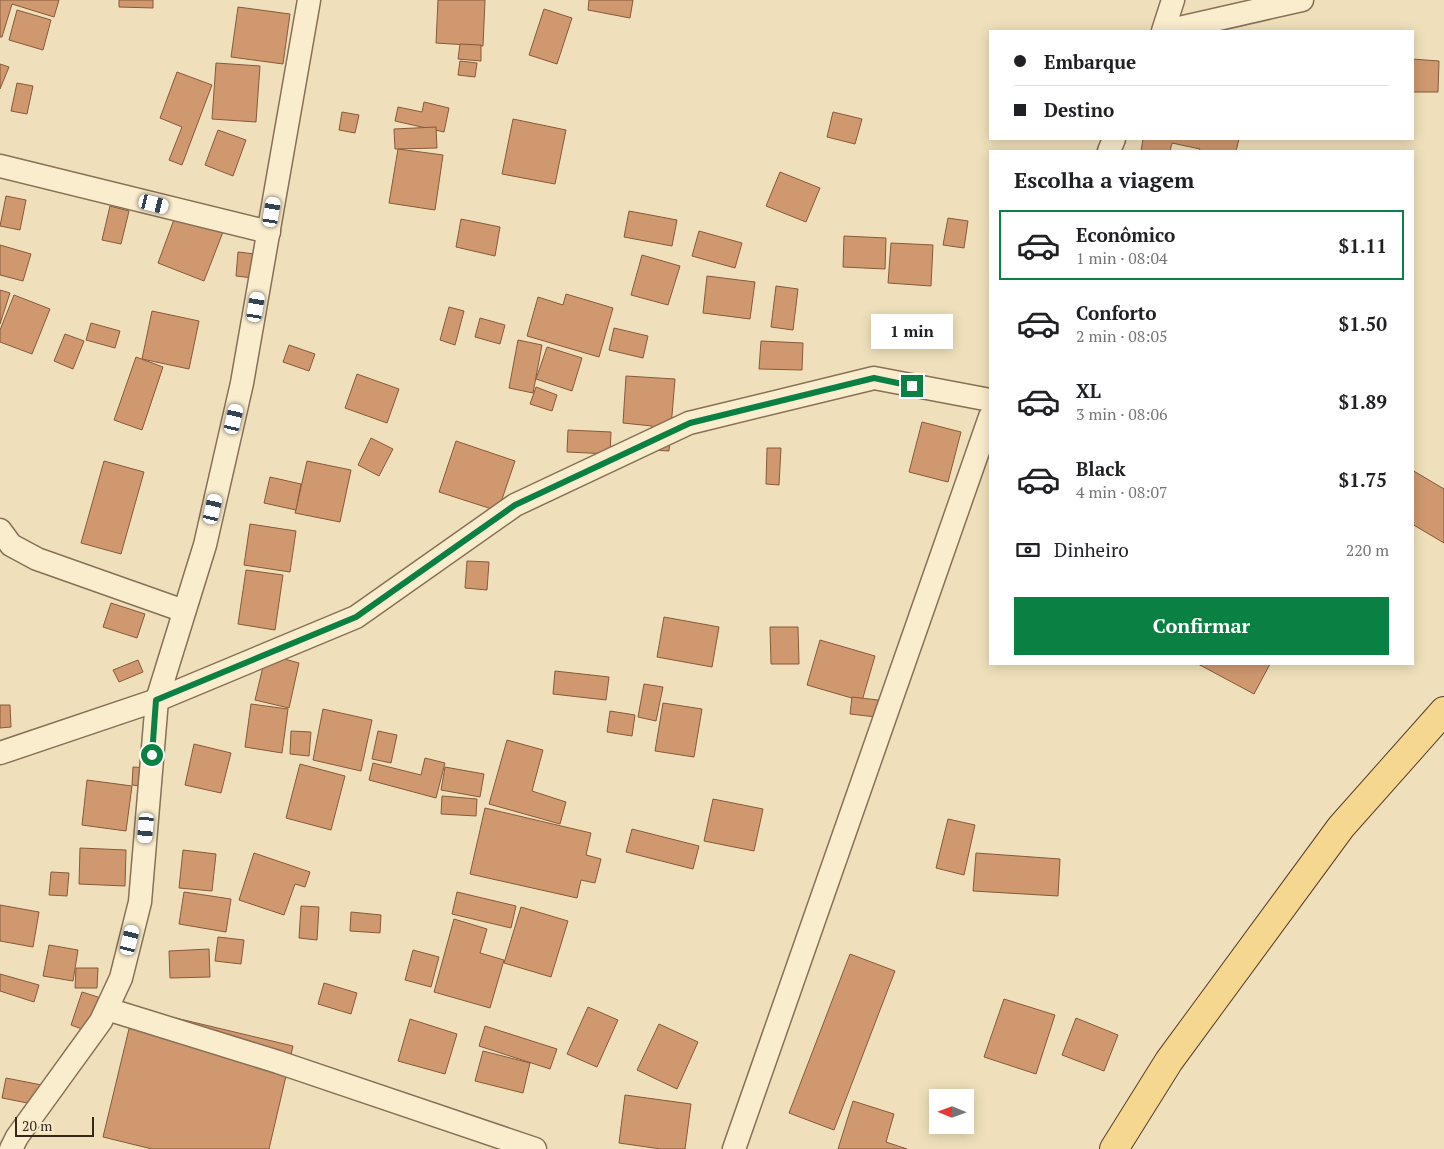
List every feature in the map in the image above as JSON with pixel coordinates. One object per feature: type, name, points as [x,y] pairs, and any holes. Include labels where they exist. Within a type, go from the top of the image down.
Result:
[{"type":"main road","points":[[1114,1149],[1169,1062],[1341,827],[1444,711]]},
{"type":"street","points":[[12,1149],[17,1137],[101,1021],[121,978],[140,902],[156,700],[205,545],[242,383],[309,0]]},
{"type":"street","points":[[1164,30],[1173,0]]},
{"type":"street","points":[[1168,30],[1293,1]]},
{"type":"street","points":[[0,166],[269,232]]},
{"type":"street","points":[[0,752],[156,700],[356,617],[515,505],[690,423],[874,378],[989,400]]},
{"type":"street","points":[[734,1149],[989,420]]},
{"type":"street","points":[[0,530],[11,545],[37,558],[184,611]]},
{"type":"street","points":[[107,1009],[278,1062],[535,1149]]},
{"type":"building","points":[[0,0],[59,0],[54,17],[12,4],[2,37],[0,37]]},
{"type":"building","points":[[119,0],[153,0],[153,8],[119,7]]},
{"type":"building","points":[[438,0],[485,0],[483,46],[436,43]]},
{"type":"building","points":[[589,0],[633,0],[630,18],[588,10]]},
{"type":"building","points":[[238,7],[290,14],[283,64],[231,57]]},
{"type":"building","points":[[544,9],[572,18],[557,64],[529,55]]},
{"type":"building","points":[[17,10],[51,20],[43,50],[9,40]]},
{"type":"building","points":[[460,44],[481,45],[481,61],[458,59]]},
{"type":"building","points":[[1414,59],[1439,61],[1438,92],[1414,92]]},
{"type":"building","points":[[460,61],[477,63],[475,77],[458,75]]},
{"type":"building","points":[[216,63],[260,66],[256,122],[212,119]]},
{"type":"building","points":[[0,64],[9,67],[0,89]]},
{"type":"building","points":[[177,72],[212,85],[182,165],[169,160],[182,127],[160,118]]},
{"type":"building","points":[[17,83],[33,86],[27,114],[11,111]]},
{"type":"building","points":[[424,102],[449,108],[444,132],[395,121],[398,107],[422,112]]},
{"type":"building","points":[[342,112],[359,115],[355,133],[339,130]]},
{"type":"building","points":[[833,112],[862,119],[855,144],[827,137]]},
{"type":"building","points":[[513,119],[566,130],[555,184],[502,174]]},
{"type":"building","points":[[436,127],[437,148],[395,149],[394,129]]},
{"type":"building","points":[[218,130],[246,140],[233,176],[205,165]]},
{"type":"building","points":[[1143,140],[1239,140],[1236,150],[1200,150],[1172,143],[1170,150],[1141,150]]},
{"type":"building","points":[[398,149],[443,155],[435,210],[389,203]]},
{"type":"building","points":[[780,172],[820,188],[806,222],[766,206]]},
{"type":"building","points":[[6,196],[26,200],[20,230],[0,226]]},
{"type":"building","points":[[110,206],[129,211],[121,244],[102,240]]},
{"type":"building","points":[[629,211],[677,220],[672,246],[624,237]]},
{"type":"building","points":[[176,214],[223,232],[204,281],[158,263]]},
{"type":"building","points":[[948,218],[968,221],[964,248],[943,245]]},
{"type":"building","points":[[461,219],[500,227],[495,256],[456,247]]},
{"type":"building","points":[[699,231],[742,243],[735,268],[692,256]]},
{"type":"building","points":[[844,236],[886,238],[885,269],[843,267]]},
{"type":"building","points":[[891,243],[933,245],[931,286],[888,283]]},
{"type":"building","points":[[0,245],[31,254],[23,281],[0,275]]},
{"type":"building","points":[[238,252],[255,254],[253,278],[236,276]]},
{"type":"building","points":[[642,255],[680,266],[668,305],[631,295]]},
{"type":"building","points":[[707,276],[755,282],[750,319],[703,313]]},
{"type":"building","points":[[776,286],[798,289],[793,330],[771,327]]},
{"type":"building","points":[[0,290],[10,293],[0,324]]},
{"type":"building","points":[[566,294],[613,308],[599,357],[527,336],[538,297],[563,305]]},
{"type":"building","points":[[14,295],[50,309],[32,354],[0,342],[0,330]]},
{"type":"building","points":[[449,307],[464,311],[455,345],[440,340]]},
{"type":"building","points":[[152,311],[199,321],[189,369],[142,359]]},
{"type":"building","points":[[480,318],[505,325],[500,344],[475,337]]},
{"type":"building","points":[[91,323],[120,331],[115,348],[86,340]]},
{"type":"building","points":[[614,328],[648,336],[643,358],[609,350]]},
{"type":"building","points":[[65,334],[84,341],[73,369],[54,361]]},
{"type":"building","points":[[518,340],[542,345],[533,393],[509,388]]},
{"type":"building","points":[[761,341],[803,343],[802,370],[759,369]]},
{"type":"building","points":[[289,345],[315,354],[309,371],[283,362]]},
{"type":"building","points":[[547,347],[582,358],[572,391],[536,379]]},
{"type":"building","points":[[136,357],[163,367],[142,430],[114,420]]},
{"type":"building","points":[[357,374],[399,389],[387,423],[345,408]]},
{"type":"building","points":[[626,376],[675,379],[669,451],[650,450],[652,426],[623,423]]},
{"type":"building","points":[[536,387],[557,395],[552,411],[530,404]]},
{"type":"building","points":[[922,422],[961,432],[948,482],[909,472]]},
{"type":"building","points":[[568,430],[611,432],[610,454],[567,452]]},
{"type":"building","points":[[371,438],[393,449],[379,476],[358,465]]},
{"type":"building","points":[[456,441],[515,461],[498,511],[439,492]]},
{"type":"building","points":[[767,448],[781,448],[779,485],[766,484]]},
{"type":"building","points":[[104,461],[144,472],[121,554],[81,543]]},
{"type":"building","points":[[307,461],[351,470],[340,522],[295,513]]},
{"type":"building","points":[[1414,471],[1444,489],[1444,543],[1414,525]]},
{"type":"building","points":[[270,477],[301,484],[296,510],[264,503]]},
{"type":"building","points":[[250,524],[296,531],[290,572],[244,565]]},
{"type":"building","points":[[467,561],[489,562],[487,590],[465,588]]},
{"type":"building","points":[[246,570],[283,575],[275,630],[238,624]]},
{"type":"building","points":[[111,603],[145,614],[137,638],[103,627]]},
{"type":"building","points":[[664,617],[719,627],[712,667],[657,657]]},
{"type":"building","points":[[770,627],[798,627],[799,664],[771,664]]},
{"type":"building","points":[[820,640],[875,656],[862,701],[807,685]]},
{"type":"building","points":[[266,654],[299,663],[289,708],[255,700]]},
{"type":"building","points":[[138,660],[143,672],[119,682],[113,670]]},
{"type":"building","points":[[1200,665],[1269,665],[1254,694]]},
{"type":"building","points":[[555,671],[609,677],[606,700],[553,694]]},
{"type":"building","points":[[644,684],[663,687],[656,721],[638,717]]},
{"type":"building","points":[[852,697],[878,700],[876,717],[850,714]]},
{"type":"building","points":[[663,703],[702,709],[694,757],[655,751]]},
{"type":"building","points":[[251,704],[288,709],[282,753],[245,747]]},
{"type":"building","points":[[0,705],[10,705],[11,727],[0,728]]},
{"type":"building","points":[[323,709],[372,720],[361,771],[313,760]]},
{"type":"building","points":[[610,711],[635,715],[632,736],[607,732]]},
{"type":"building","points":[[291,731],[311,732],[309,756],[290,754]]},
{"type":"building","points":[[378,731],[397,735],[391,763],[372,759]]},
{"type":"building","points":[[507,740],[543,750],[532,791],[566,802],[560,824],[489,804]]},
{"type":"building","points":[[194,744],[231,753],[221,793],[185,785]]},
{"type":"building","points":[[425,758],[445,763],[436,798],[369,780],[373,763],[421,775]]},
{"type":"building","points":[[300,764],[345,776],[331,830],[286,818]]},
{"type":"building","points":[[133,767],[150,768],[148,787],[132,785]]},
{"type":"building","points":[[445,767],[484,774],[480,797],[441,790]]},
{"type":"building","points":[[87,780],[132,786],[126,831],[82,825]]},
{"type":"building","points":[[442,796],[477,799],[476,816],[441,814]]},
{"type":"building","points":[[713,799],[763,809],[754,851],[704,841]]},
{"type":"building","points":[[485,808],[591,833],[586,855],[601,859],[595,883],[581,880],[577,898],[470,874]]},
{"type":"building","points":[[948,819],[975,825],[964,875],[936,868]]},
{"type":"building","points":[[632,829],[699,846],[693,869],[626,852]]},
{"type":"building","points":[[80,848],[126,850],[125,886],[79,884]]},
{"type":"building","points":[[183,850],[216,854],[212,891],[179,888]]},
{"type":"building","points":[[254,853],[310,872],[305,887],[295,884],[284,915],[239,900]]},
{"type":"building","points":[[976,853],[1060,859],[1058,896],[973,891]]},
{"type":"building","points":[[51,872],[69,873],[67,896],[49,895]]},
{"type":"building","points":[[184,892],[231,899],[226,932],[179,924]]},
{"type":"building","points":[[457,892],[516,906],[511,928],[452,914]]},
{"type":"building","points":[[0,905],[39,912],[33,947],[0,941]]},
{"type":"building","points":[[301,906],[319,907],[317,940],[299,938]]},
{"type":"building","points":[[521,907],[568,921],[551,977],[504,963]]},
{"type":"building","points":[[351,912],[381,915],[380,933],[350,931]]},
{"type":"building","points":[[454,919],[487,929],[480,953],[504,960],[490,1008],[434,992]]},
{"type":"building","points":[[218,937],[244,940],[241,964],[215,961]]},
{"type":"building","points":[[49,945],[78,950],[73,981],[43,976]]},
{"type":"building","points":[[209,949],[210,977],[170,978],[169,951]]},
{"type":"building","points":[[413,950],[439,957],[431,987],[405,980]]},
{"type":"building","points":[[850,954],[895,971],[834,1130],[789,1113]]},
{"type":"building","points":[[76,968],[98,968],[97,988],[75,988]]},
{"type":"building","points":[[0,974],[39,985],[34,1002],[0,991]]},
{"type":"building","points":[[324,983],[357,993],[351,1014],[318,1004]]},
{"type":"building","points":[[82,992],[101,998],[90,1032],[71,1025]]},
{"type":"building","points":[[1004,999],[1055,1015],[1036,1074],[984,1057]]},
{"type":"building","points":[[588,1007],[618,1020],[597,1067],[567,1054]]},
{"type":"building","points":[[134,1008],[293,1046],[269,1149],[152,1149],[103,1137]]},
{"type":"building","points":[[1076,1018],[1118,1035],[1104,1071],[1062,1055]]},
{"type":"building","points":[[410,1019],[457,1034],[445,1074],[398,1061]]},
{"type":"building","points":[[659,1024],[698,1042],[677,1089],[637,1070]]},
{"type":"building","points":[[485,1026],[557,1049],[550,1069],[479,1046]]},
{"type":"building","points":[[483,1051],[530,1063],[523,1093],[475,1081]]},
{"type":"building","points":[[6,1078],[52,1087],[48,1107],[2,1098]]},
{"type":"building","points":[[625,1095],[691,1104],[685,1149],[661,1149],[619,1143]]},
{"type":"building","points":[[853,1101],[894,1114],[886,1142],[907,1149],[838,1149]]},
{"type":"route","points":[[152,755],[156,700],[356,617],[515,505],[690,423],[874,378],[912,386]]}]
